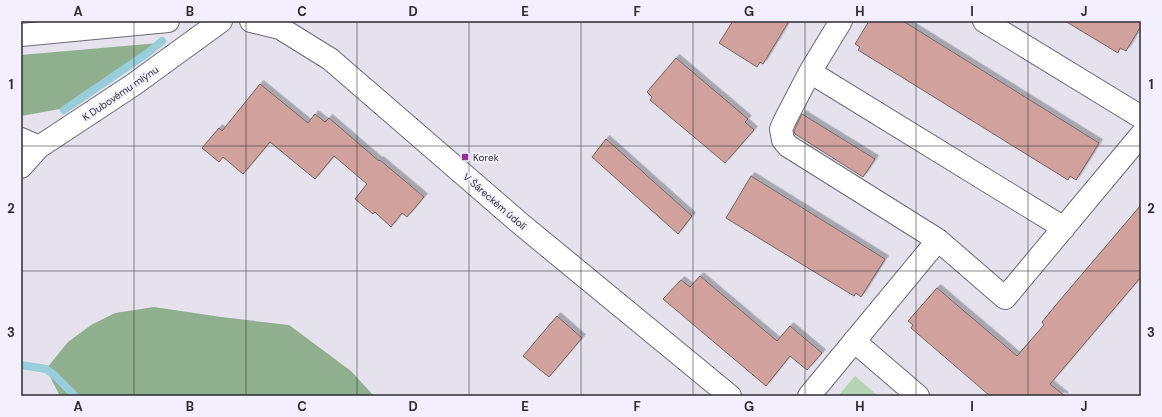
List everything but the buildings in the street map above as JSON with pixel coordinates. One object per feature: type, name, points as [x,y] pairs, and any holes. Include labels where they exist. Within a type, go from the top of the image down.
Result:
[{"type":"street","points":[[21,35],[168,21]]},
{"type":"street","name":"K Dubovému mlýnu","points":[[21,167],[30,143],[133,85],[221,21]]},
{"type":"street","name":"V Šáreckém údolí","points":[[251,21],[280,28],[330,59],[522,225],[730,396]]},
{"type":"street","points":[[841,21],[810,72],[785,120],[781,129],[783,140],[788,146],[938,240],[1005,298],[1141,135]]},
{"type":"street","points":[[984,21],[1141,117]]},
{"type":"street","points":[[810,72],[1064,228]]},
{"type":"street","points":[[809,396],[938,240]]},
{"type":"street","points":[[854,341],[918,396]]},
{"type":"green space","points":[[159,43],[60,109],[21,116],[21,55]]},
{"type":"green space","points":[[154,307],[289,325],[351,371],[374,396],[60,396],[46,369],[68,342],[91,325],[115,313]]},
{"type":"green space","points":[[855,376],[878,396],[838,396]]},
{"type":"waterway","points":[[64,110],[149,52],[162,41]]},
{"type":"waterway","points":[[21,365],[46,369],[75,396]]},
{"type":"place","name":"Korek","points":[[465,157]]}]
